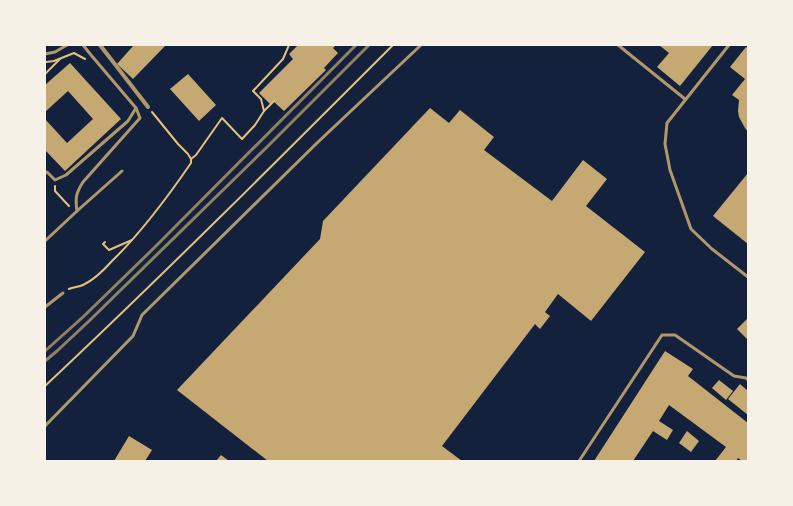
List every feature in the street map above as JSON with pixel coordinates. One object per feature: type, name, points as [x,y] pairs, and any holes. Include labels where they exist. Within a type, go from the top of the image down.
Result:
[{"type":"street","points":[[100,45],[148,108]]},
{"type":"lane","points":[[45,54],[55,52],[67,45]]},
{"type":"lane","points":[[76,212],[76,197],[78,190],[140,118],[136,108],[84,45]]},
{"type":"lane","points":[[45,426],[133,336],[142,315],[313,147],[421,45]]},
{"type":"lane","points":[[618,45],[685,99]]},
{"type":"lane","points":[[729,45],[667,123],[665,144],[670,170],[691,229],[748,278]]},
{"type":"lane","points":[[45,173],[47,172],[55,180],[66,175],[128,120],[136,108]]},
{"type":"lane","points":[[45,241],[122,170]]},
{"type":"lane","points":[[45,307],[63,293]]},
{"type":"lane","points":[[579,461],[662,335],[675,335],[734,376],[746,378],[748,380]]},
{"type":"path","points":[[264,111],[261,99],[253,91],[283,59],[289,45]]},
{"type":"path","points":[[45,386],[204,233],[393,45]]},
{"type":"path","points":[[45,62],[54,62],[74,54],[85,59],[90,54]]},
{"type":"path","points":[[45,74],[61,58]]},
{"type":"path","points":[[63,293],[67,290],[84,285],[91,280],[133,239],[163,202],[191,163],[191,159],[196,155],[222,118],[242,139],[256,125],[264,111],[274,102]]},
{"type":"path","points":[[148,108],[191,159]]},
{"type":"path","points":[[55,180],[55,191],[76,212]]},
{"type":"path","points":[[105,242],[103,244],[109,250],[133,239]]},
{"type":"building","points":[[134,45],[166,45],[133,79],[117,64]]},
{"type":"building","points":[[298,45],[336,45],[333,48],[338,53],[324,68],[326,70],[284,111],[273,101],[270,104],[259,93],[293,59],[289,54]]},
{"type":"building","points":[[659,45],[713,45],[680,86],[657,67],[669,53]]},
{"type":"building","points":[[746,47],[748,48],[748,132],[739,117],[739,100],[732,95],[745,79],[730,67]]},
{"type":"building","points":[[70,63],[121,119],[65,171],[45,150],[45,119],[67,143],[93,119],[68,91],[45,112],[45,85]]},
{"type":"building","points":[[188,74],[216,105],[199,121],[170,89]]},
{"type":"building","points":[[430,108],[449,123],[460,110],[494,137],[484,150],[552,201],[583,160],[607,179],[586,206],[645,252],[591,321],[558,294],[545,312],[550,316],[540,329],[535,324],[442,446],[462,461],[268,461],[177,390],[320,239],[323,221]]},
{"type":"building","points":[[748,173],[748,244],[713,216]]},
{"type":"building","points":[[748,318],[748,340],[737,329]]},
{"type":"building","points":[[665,351],[693,369],[688,376],[748,423],[748,461],[742,461],[738,458],[736,461],[715,461],[726,447],[669,405],[659,421],[673,430],[667,440],[653,431],[633,461],[594,461]]},
{"type":"building","points":[[719,380],[733,391],[726,400],[712,388]]},
{"type":"building","points":[[740,384],[748,391],[748,415],[728,399]]},
{"type":"building","points":[[687,431],[699,441],[691,452],[679,443]]},
{"type":"building","points":[[129,436],[152,450],[145,461],[114,461]]},
{"type":"building","points":[[221,455],[229,461],[216,461]]},
{"type":"railway","points":[[45,351],[83,317],[154,248],[356,45]]},
{"type":"railway","points":[[45,361],[88,322],[369,45]]}]
